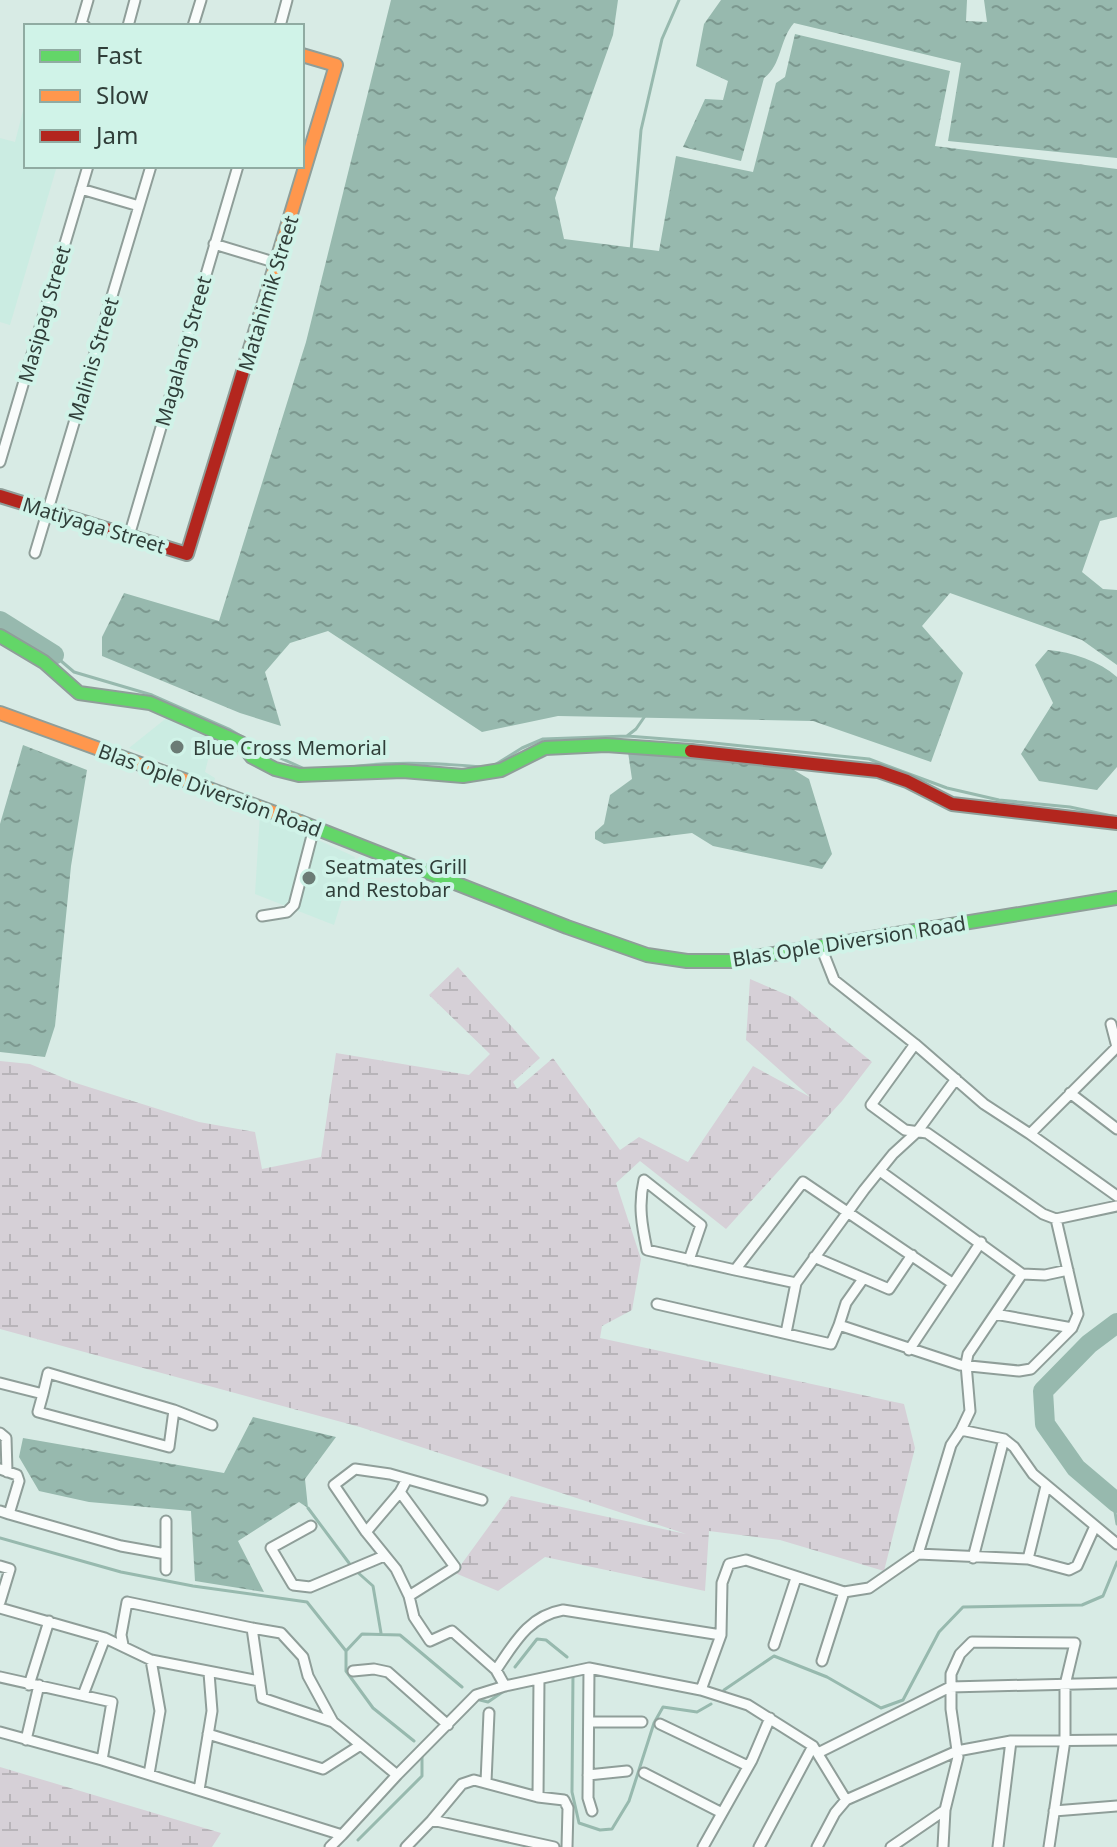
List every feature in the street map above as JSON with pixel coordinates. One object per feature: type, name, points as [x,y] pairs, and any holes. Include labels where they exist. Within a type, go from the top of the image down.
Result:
[{"type":"street","points":[[81,24],[88,0]]},
{"type":"street","points":[[129,24],[135,0]]},
{"type":"street","points":[[194,24],[201,0]]},
{"type":"street","points":[[281,24],[287,0]]},
{"type":"street","name":"Matahimik Street","points":[[187,554],[336,65],[304,56]]},
{"type":"street","name":"Masipag Street","points":[[0,462],[87,168]]},
{"type":"street","name":"Malinis Street","points":[[35,553],[150,168]]},
{"type":"street","name":"Magalang Street","points":[[129,536],[237,168]]},
{"type":"street","points":[[81,189],[139,206]]},
{"type":"street","points":[[214,244],[277,263]]},
{"type":"street","name":"Matiyaga Street","points":[[0,496],[187,554]]},
{"type":"street","points":[[0,636],[44,662],[79,693],[150,703],[241,743],[252,757],[275,769],[299,775],[403,771],[463,776],[501,770],[545,748],[606,745],[878,771],[907,781],[952,804],[1117,823]]},
{"type":"street","name":"Blas Ople Diversion Road","points":[[0,713],[647,955],[687,961],[731,961],[1117,898]]},
{"type":"street","points":[[262,916],[287,912],[294,905],[314,828]]},
{"type":"street","points":[[821,947],[834,980],[984,1104],[1117,1196]]},
{"type":"street","points":[[1030,1134],[1117,1047],[1111,1024]]},
{"type":"street","points":[[915,1044],[871,1105],[905,1130],[927,1133],[1043,1214],[1056,1219],[1117,1206]]},
{"type":"street","points":[[786,1333],[796,1283],[893,1154],[917,1132],[956,1079]]},
{"type":"street","points":[[1070,1093],[1117,1129]]},
{"type":"street","points":[[880,1171],[1022,1274],[1045,1275],[1068,1270]]},
{"type":"street","points":[[689,1260],[701,1225],[644,1180],[640,1196],[647,1250],[689,1260],[796,1283]]},
{"type":"street","points":[[735,1270],[803,1182],[952,1283]]},
{"type":"street","points":[[839,1325],[960,1365],[1019,1371],[1031,1369],[1072,1328],[1078,1314],[1056,1219]]},
{"type":"street","points":[[909,1350],[981,1242]]},
{"type":"street","points":[[814,1257],[889,1289],[912,1255]]},
{"type":"street","points":[[701,1690],[721,1635],[722,1583],[729,1564],[746,1560],[844,1592],[869,1588],[918,1554],[951,1445],[970,1411],[968,1354],[1022,1274]]},
{"type":"street","points":[[657,1304],[831,1344],[846,1303],[863,1279]]},
{"type":"street","points":[[995,1314],[1072,1328]]},
{"type":"street","points":[[174,1410],[169,1447],[38,1412],[48,1373],[174,1410],[212,1425]]},
{"type":"street","points":[[0,1383],[43,1394]]},
{"type":"street","points":[[961,1430],[1004,1439],[1014,1447],[1033,1474],[1117,1544]]},
{"type":"street","points":[[0,1433],[6,1438],[4,1470],[17,1475],[19,1481],[5,1512],[121,1546],[166,1554]]},
{"type":"street","points":[[973,1558],[1004,1439]]},
{"type":"street","points":[[482,1500],[407,1479],[355,1469],[334,1485],[396,1569],[409,1596],[414,1617],[430,1641],[452,1631],[496,1670],[505,1686]]},
{"type":"street","points":[[366,1532],[400,1492],[407,1479]]},
{"type":"street","points":[[1028,1559],[1046,1486]]},
{"type":"street","points":[[400,1492],[455,1567],[409,1596]]},
{"type":"street","points":[[166,1521],[166,1570]]},
{"type":"street","points":[[311,1526],[271,1548],[293,1585],[310,1587],[384,1556]]},
{"type":"street","points":[[918,1554],[1028,1559],[1069,1570],[1077,1566],[1095,1526]]},
{"type":"street","points":[[0,1566],[10,1569],[0,1605],[105,1638],[151,1660],[259,1681]]},
{"type":"street","points":[[774,1645],[796,1578]]},
{"type":"street","points":[[822,1661],[844,1592]]},
{"type":"street","points":[[123,1645],[121,1635],[127,1602],[281,1633],[303,1657],[308,1676],[333,1722],[397,1775]]},
{"type":"street","points":[[496,1670],[529,1624],[547,1613],[563,1610],[721,1635]]},
{"type":"street","points":[[26,1740],[34,1685],[49,1621]]},
{"type":"street","points":[[252,1628],[262,1698],[333,1722]]},
{"type":"street","points":[[83,1695],[105,1638]]},
{"type":"street","points":[[943,1847],[945,1810],[958,1757],[951,1674],[960,1654],[972,1642],[1075,1643],[1065,1685],[1065,1740],[1049,1847]]},
{"type":"street","points":[[149,1774],[160,1711],[151,1660]]},
{"type":"street","points":[[589,1668],[588,1798],[592,1811]]},
{"type":"street","points":[[330,1847],[476,1695],[589,1668],[701,1690],[748,1705],[815,1750],[846,1800]]},
{"type":"street","points":[[353,1671],[374,1669],[388,1672],[448,1725]]},
{"type":"street","points":[[199,1790],[212,1711],[209,1673]]},
{"type":"street","points":[[0,1677],[112,1702],[102,1760]]},
{"type":"street","points":[[538,1797],[539,1679]]},
{"type":"street","points":[[759,1847],[815,1750],[950,1687],[1117,1683]]},
{"type":"street","points":[[486,1782],[489,1713]]},
{"type":"street","points":[[703,1847],[748,1766],[770,1718]]},
{"type":"street","points":[[589,1722],[642,1722]]},
{"type":"street","points":[[660,1724],[748,1766]]},
{"type":"street","points":[[0,1732],[149,1774],[342,1835]]},
{"type":"street","points":[[208,1734],[323,1769],[359,1746]]},
{"type":"street","points":[[817,1847],[835,1813],[846,1800],[957,1751],[1011,1741],[1117,1740]]},
{"type":"street","points":[[998,1847],[1011,1741]]},
{"type":"street","points":[[588,1775],[627,1771]]},
{"type":"street","points":[[644,1773],[722,1813]]},
{"type":"street","points":[[406,1847],[462,1784],[474,1780],[538,1797],[564,1800],[568,1808],[567,1847]]},
{"type":"street","points":[[1054,1811],[1117,1806]]},
{"type":"street","points":[[891,1847],[945,1810]]},
{"type":"street","points":[[432,1820],[554,1847]]},
{"type":"shaded area","points":[[24,107],[24,168],[56,168],[10,325],[0,322],[0,138],[15,142]]},
{"type":"shaded area","points":[[169,716],[211,735],[213,740],[205,772],[215,778],[214,784],[129,748]]},
{"type":"shaded area","points":[[260,813],[355,857],[334,925],[255,894]]},
{"type":"green space","points":[[458,967],[540,1058],[513,1082],[517,1089],[553,1058],[620,1150],[639,1137],[688,1162],[753,1066],[810,1097],[746,1040],[750,979],[792,997],[872,1062],[842,1101],[726,1229],[640,1161],[616,1183],[641,1259],[632,1310],[602,1326],[600,1338],[904,1404],[915,1448],[884,1571],[780,1540],[709,1531],[705,1591],[545,1557],[498,1591],[455,1573],[511,1496],[686,1534],[360,1427],[0,1329],[0,1061],[30,1064],[76,1083],[199,1122],[255,1132],[262,1169],[321,1157],[336,1053],[469,1075],[490,1054],[429,995]]},
{"type":"green space","points":[[0,1767],[221,1833],[212,1847],[0,1847]]},
{"type":"water","points":[[391,0],[618,0],[613,35],[555,198],[564,239],[659,251],[676,156],[753,172],[776,83],[785,77],[795,34],[950,71],[935,146],[1117,169],[1117,517],[1100,521],[1082,572],[1103,589],[1117,590],[1117,665],[1082,640],[950,593],[922,626],[963,673],[931,762],[813,721],[558,716],[482,732],[328,631],[290,643],[265,672],[281,726],[240,713],[102,656],[102,637],[124,593],[219,621],[306,342]]},
{"type":"water","points":[[721,0],[967,0],[966,21],[987,22],[984,0],[1117,0],[1117,158],[948,141],[961,63],[794,23],[774,66],[764,78],[741,161],[683,147],[705,99],[723,100],[728,81],[696,66],[704,24]]},
{"type":"water","points":[[1048,650],[1085,658],[1117,677],[1117,767],[1097,790],[1039,781],[1021,754],[1053,703],[1035,665]]},
{"type":"water","points":[[23,745],[87,770],[71,866],[55,1026],[45,1057],[0,1052],[0,824]]},
{"type":"water","points":[[628,752],[794,770],[809,779],[832,854],[822,869],[713,846],[692,833],[604,844],[595,839],[595,832],[604,824],[610,795],[632,779]]},
{"type":"water","points":[[253,1417],[336,1437],[305,1479],[308,1508],[299,1502],[238,1541],[264,1592],[195,1581],[191,1511],[89,1502],[39,1491],[19,1457],[23,1438],[224,1473]]},
{"type":"waterway","points":[[631,251],[641,130],[662,39],[679,0]]},
{"type":"waterway","points":[[0,621],[54,655]]},
{"type":"waterway","points":[[54,655],[74,672],[152,695],[229,729],[269,753],[307,770]]},
{"type":"waterway","points":[[627,736],[645,716]]},
{"type":"waterway","points":[[493,766],[543,739],[627,736],[704,742],[869,759],[947,788],[999,800],[1070,807],[1117,817]]},
{"type":"waterway","points":[[350,767],[416,763],[482,767]]},
{"type":"waterway","points":[[1117,1323],[1089,1344],[1043,1391],[1045,1424],[1076,1468],[1117,1503]]},
{"type":"waterway","points":[[1113,1500],[1117,1524]]},
{"type":"waterway","points":[[308,1508],[349,1563]]},
{"type":"waterway","points":[[0,1538],[121,1572],[307,1602],[346,1651]]},
{"type":"waterway","points":[[724,1690],[774,1656],[827,1677],[881,1708],[903,1700],[939,1632],[963,1607],[1082,1605],[1103,1596],[1117,1562]]},
{"type":"waterway","points":[[355,1570],[373,1586],[381,1633]]},
{"type":"waterway","points":[[414,1741],[373,1708],[346,1671],[346,1651],[362,1634],[400,1635],[462,1687]]},
{"type":"waterway","points":[[515,1667],[537,1639],[546,1640],[567,1657]]},
{"type":"waterway","points":[[573,1673],[572,1792],[579,1823],[600,1830],[612,1829],[629,1801],[654,1723],[663,1707],[697,1712],[711,1704]]},
{"type":"waterway","points":[[476,1699],[488,1702],[504,1691]]},
{"type":"waterway","points":[[358,1840],[422,1776],[422,1755]]},
{"type":"traffic: fast","points":[[0,636],[44,662],[79,693],[150,703],[241,743],[252,757],[275,769],[299,775],[403,771],[463,776],[501,770],[545,748],[606,745],[691,751]]},
{"type":"traffic: fast","points":[[300,822],[567,927],[647,955],[687,961],[731,961],[1117,898]]},
{"type":"traffic: slow","points":[[260,316],[336,65],[304,56]]},
{"type":"traffic: slow","points":[[0,713],[300,822]]},
{"type":"traffic: jam","points":[[0,496],[187,554],[260,316]]},
{"type":"traffic: jam","points":[[691,751],[878,771],[907,781],[952,804],[1117,823]]},
{"type":"place","name":"Blue Cross Memorial","points":[[177,747]]},
{"type":"place","name":"Seatmates Grill and Restobar","points":[[309,878]]}]
